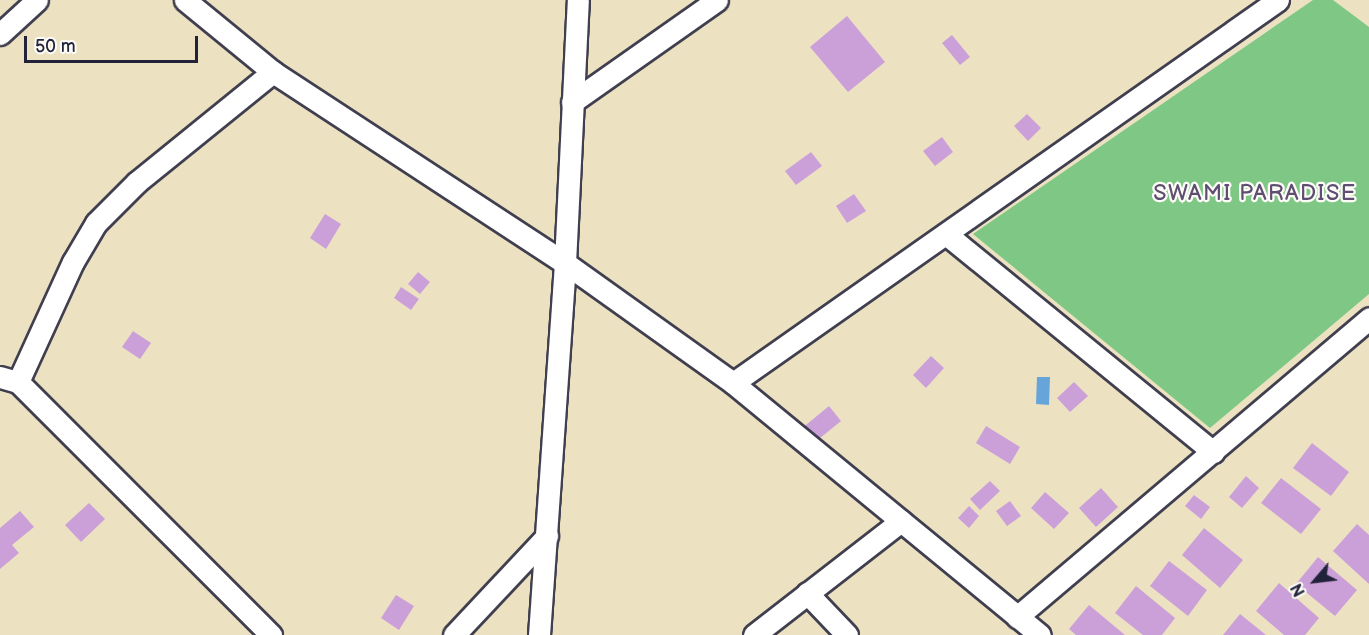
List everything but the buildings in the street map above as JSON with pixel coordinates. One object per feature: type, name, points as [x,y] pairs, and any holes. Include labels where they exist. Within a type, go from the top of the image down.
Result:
[{"type":"street","points":[[0,34],[37,0]]},
{"type":"street","points":[[185,0],[273,72],[565,263],[733,383],[1040,635]]},
{"type":"street","points":[[539,635],[565,263],[578,0]]},
{"type":"street","points":[[572,102],[717,0]]},
{"type":"street","points":[[733,383],[1278,0]]},
{"type":"street","points":[[271,635],[9,380],[96,223],[137,182],[273,72]]},
{"type":"street","points":[[946,234],[1213,452]]},
{"type":"street","points":[[1017,616],[1369,318]]},
{"type":"street","points":[[754,635],[901,521]]},
{"type":"street","points":[[454,635],[547,536]]},
{"type":"street","points":[[807,594],[847,635]]},
{"type":"green space","points":[[1313,0],[1333,0],[1369,27],[1369,294],[1210,428],[973,234]]},
{"type":"water","points":[[1037,377],[1050,377],[1049,405],[1036,404]]},
{"type":"district","name":"SWAMI PARADISE","points":[[1255,194]]}]
